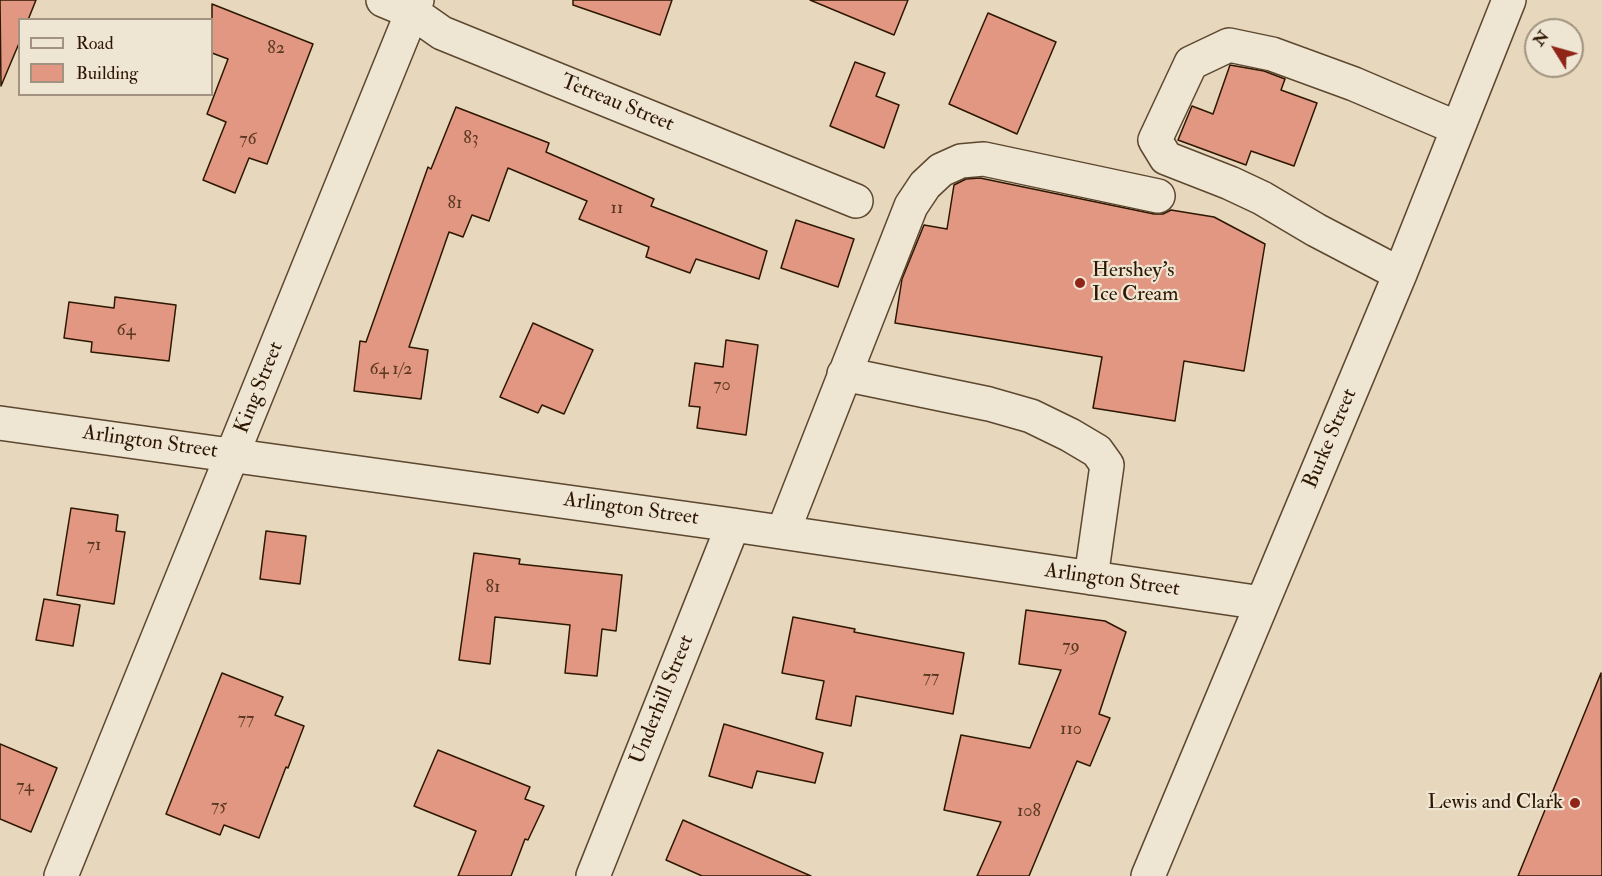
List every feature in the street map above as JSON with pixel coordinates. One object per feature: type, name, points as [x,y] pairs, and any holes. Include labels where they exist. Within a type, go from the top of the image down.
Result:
[{"type":"street","name":"Burke Street","points":[[1148,876],[1400,274],[1509,0]]},
{"type":"street","name":"Tetreau Street","points":[[404,4],[442,33],[856,201]]},
{"type":"street","name":"King Street","points":[[61,876],[233,455],[404,4]]},
{"type":"street","points":[[1400,274],[1262,198],[1166,158],[1155,140],[1191,63],[1229,45],[1282,58],[1354,84],[1457,128]]},
{"type":"street","points":[[783,532],[911,207],[925,185],[941,170],[961,161],[984,159],[1158,196]]},
{"type":"street","points":[[844,374],[989,404],[1031,416],[1096,451],[1107,465],[1091,578]]},
{"type":"street","name":"Arlington Street","points":[[0,423],[783,532],[1262,603]]},
{"type":"street","name":"Underhill Street","points":[[593,876],[733,525]]},
{"type":"building","points":[[0,0],[36,0],[29,18],[18,18],[18,46],[1,86]]},
{"type":"building","points":[[573,0],[672,0],[660,35],[573,5]]},
{"type":"building","points":[[810,0],[908,0],[894,35]]},
{"type":"building","points":[[212,4],[313,44],[267,164],[249,158],[235,193],[203,180],[226,122],[207,114],[228,59],[213,53]]},
{"type":"building","points":[[988,13],[1056,42],[1017,134],[949,104]]},
{"type":"building","points":[[855,62],[885,73],[876,96],[899,105],[884,148],[830,126]]},
{"type":"building","points":[[1230,65],[1264,71],[1285,79],[1281,90],[1317,103],[1294,166],[1251,151],[1246,165],[1178,140],[1192,106],[1213,114]]},
{"type":"building","points":[[456,107],[549,143],[546,152],[654,199],[651,206],[767,251],[759,279],[696,259],[690,273],[646,257],[649,247],[579,219],[587,201],[508,168],[489,221],[472,215],[463,237],[449,232],[409,347],[428,350],[421,399],[354,391],[360,341],[366,342],[428,167],[431,169]]},
{"type":"building","name":"Hershey's Ice Cream","points":[[980,178],[1154,214],[1163,214],[1171,210],[1214,217],[1265,244],[1244,371],[1184,361],[1175,421],[1093,408],[1102,357],[895,323],[902,279],[924,225],[947,229],[954,185],[966,179]]},
{"type":"building","points":[[796,220],[854,239],[838,287],[781,268]]},
{"type":"building","points":[[115,297],[176,305],[169,361],[91,352],[92,342],[64,338],[69,302],[114,308]]},
{"type":"building","points":[[533,323],[593,350],[564,414],[542,405],[538,413],[500,397]]},
{"type":"building","points":[[726,340],[758,345],[746,435],[697,428],[700,407],[689,406],[695,363],[723,367]]},
{"type":"building","points":[[71,508],[118,515],[116,531],[125,532],[114,604],[57,595]]},
{"type":"building","points":[[266,531],[306,536],[300,584],[260,579]]},
{"type":"building","points":[[474,553],[520,559],[519,564],[622,575],[616,631],[602,629],[597,676],[565,673],[570,625],[495,617],[490,664],[459,660]]},
{"type":"building","points":[[44,599],[80,605],[73,646],[36,640]]},
{"type":"building","points":[[1026,610],[1105,621],[1126,632],[1099,714],[1110,718],[1090,766],[1077,761],[1029,876],[977,876],[1001,822],[944,810],[961,735],[1030,748],[1061,670],[1019,664]]},
{"type":"building","points":[[793,617],[855,629],[854,632],[964,653],[953,714],[856,696],[851,726],[816,719],[824,681],[782,673]]},
{"type":"building","points":[[222,673],[283,697],[275,715],[304,726],[259,838],[224,825],[220,835],[166,814]]},
{"type":"building","name":"Lewis and Clark","points":[[1601,673],[1602,876],[1518,876]]},
{"type":"building","points":[[724,724],[823,753],[815,783],[757,771],[752,788],[709,776]]},
{"type":"building","points":[[0,744],[57,768],[31,832],[0,819]]},
{"type":"building","points":[[438,750],[530,787],[525,799],[544,806],[528,840],[525,839],[511,876],[458,876],[476,831],[414,806]]},
{"type":"building","points":[[683,820],[811,876],[702,876],[666,860]]},
{"type":"place","name":"Hershey's Ice Cream","points":[[1080,283]]},
{"type":"place","name":"Lewis and Clark","points":[[1575,803]]}]
